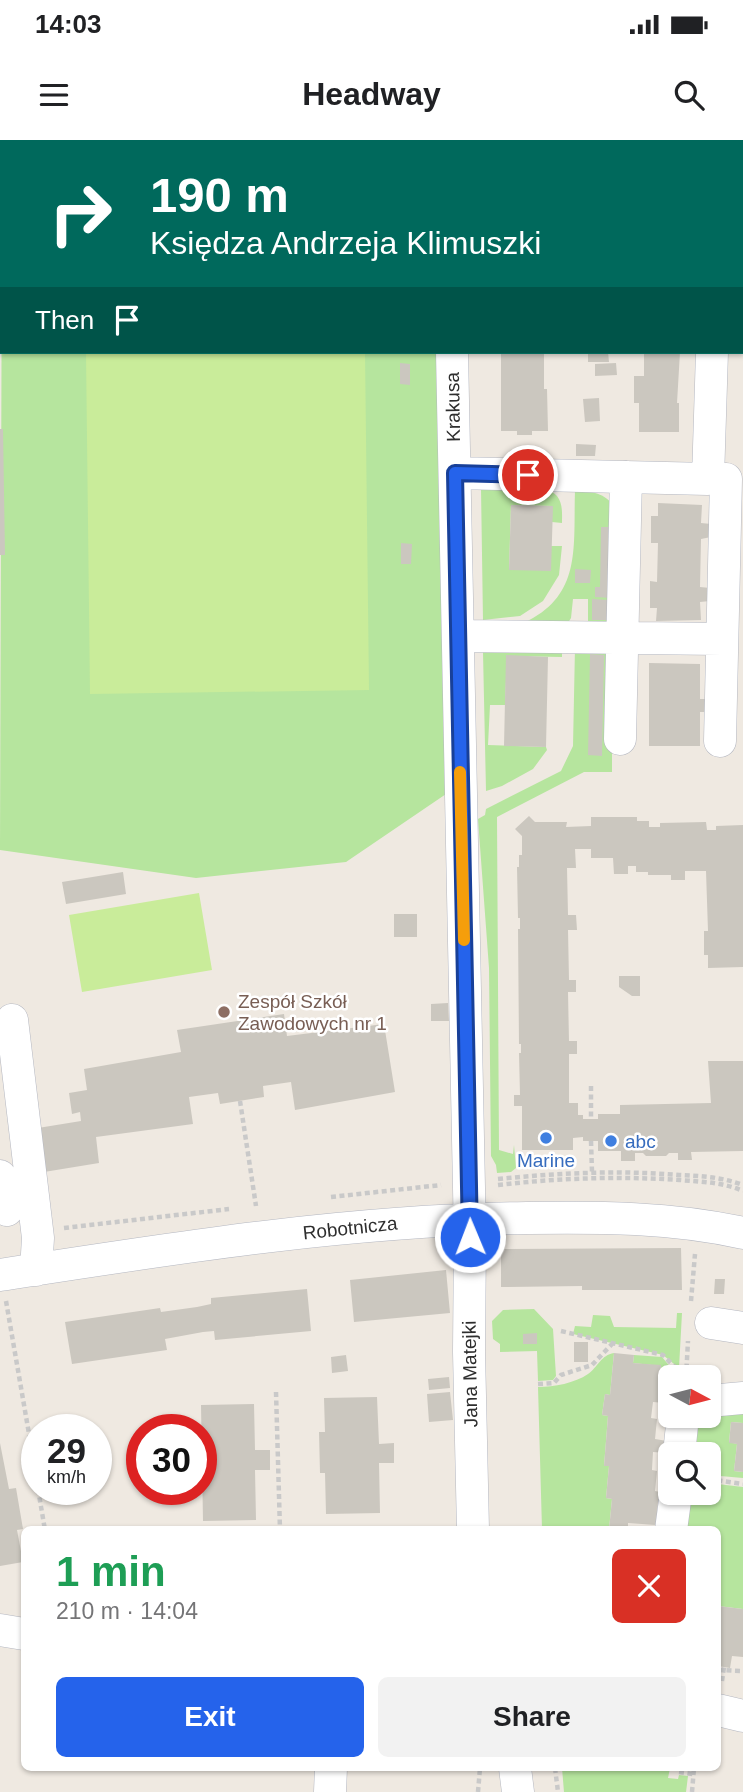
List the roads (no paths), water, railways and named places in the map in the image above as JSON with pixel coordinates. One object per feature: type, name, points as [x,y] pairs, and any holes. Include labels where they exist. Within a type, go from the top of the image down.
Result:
[{"type":"street","name":"Krakusa","points":[[452,354],[469,1218]]},
{"type":"street","points":[[712,354],[726,479],[720,741]]},
{"type":"street","points":[[455,473],[726,479]]},
{"type":"street","points":[[620,739],[626,477]]},
{"type":"street","points":[[458,636],[722,639]]},
{"type":"street","points":[[12,1020],[38,1238],[36,1270]]},
{"type":"street","points":[[0,1176],[7,1210]]},
{"type":"street","name":"Robotnicza","points":[[3,1288],[36,1270],[325,1230],[469,1218],[605,1218],[713,1227],[743,1233]]},
{"type":"street","name":"Jana Matejki","points":[[469,1218],[468,1352],[473,1526]]},
{"type":"street","points":[[711,1324],[743,1328]]},
{"type":"street","points":[[721,1400],[743,1398]]},
{"type":"street","points":[[672,1526],[674,1505]]},
{"type":"street","points":[[0,1630],[21,1634]]},
{"type":"street","points":[[721,1711],[743,1716]]},
{"type":"street","points":[[330,1792],[331,1771]]},
{"type":"street","points":[[516,1771],[518,1792]]},
{"type":"place","name":"Zespół Szkół Zawodowych nr 1","points":[[224,1012]]},
{"type":"place","name":"Marine","points":[[546,1138]]},
{"type":"place","name":"abc","points":[[611,1141]]}]
